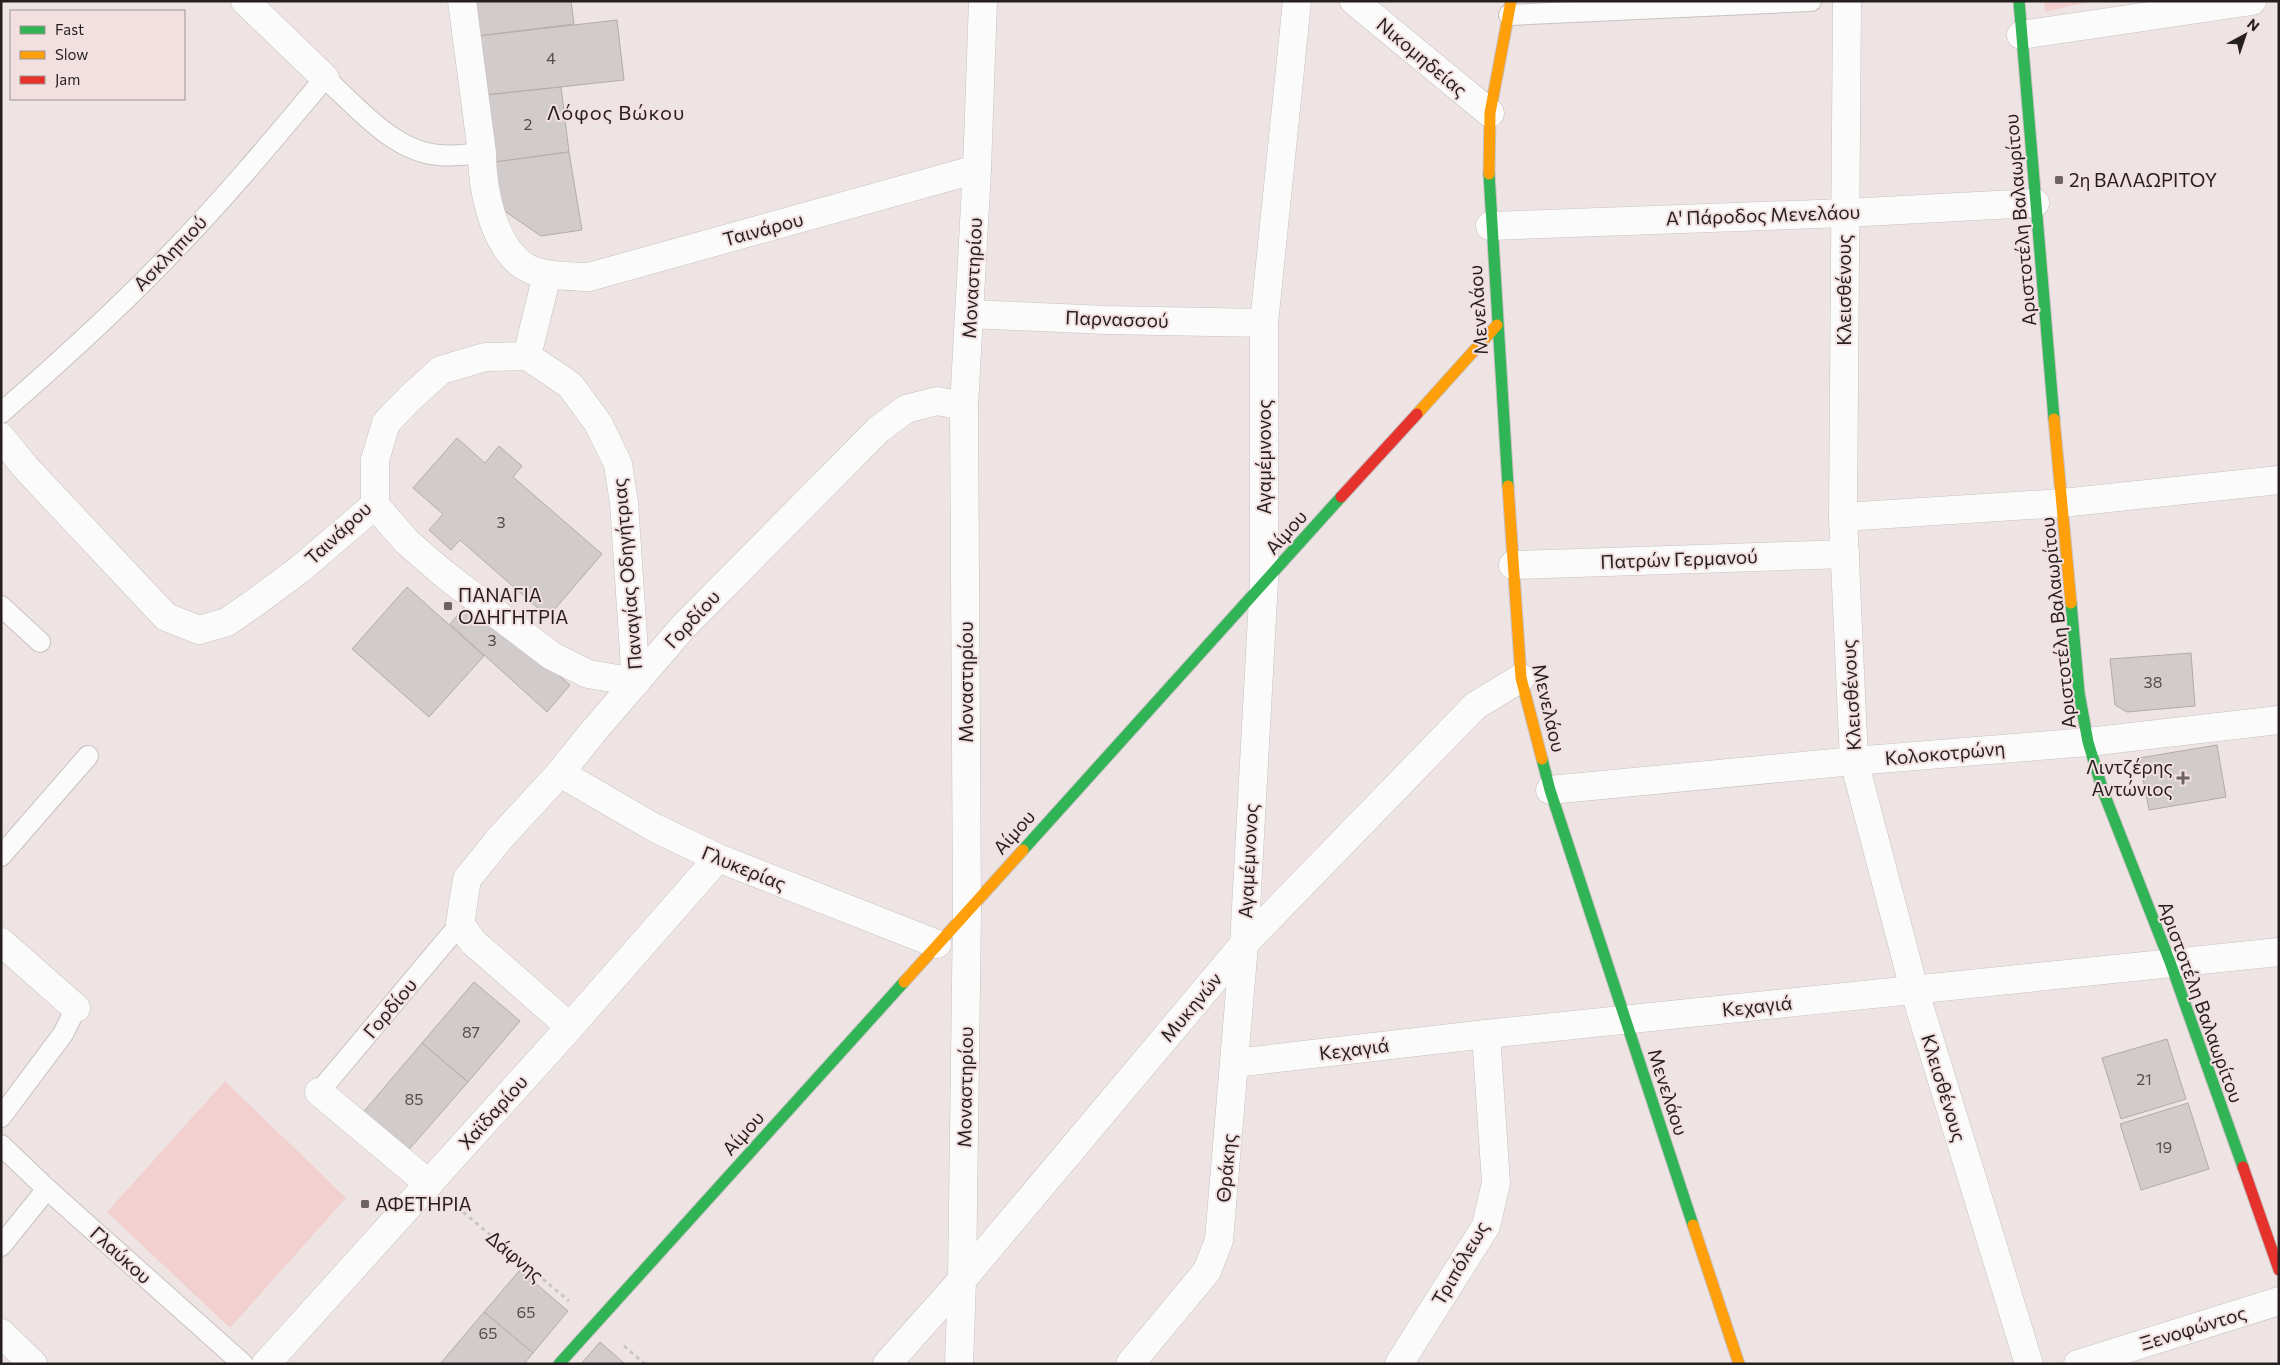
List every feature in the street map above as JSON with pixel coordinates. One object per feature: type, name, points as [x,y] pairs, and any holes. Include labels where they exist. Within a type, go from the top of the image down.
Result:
[{"type":"street","points":[[245,1],[325,78]]},
{"type":"street","points":[[462,1],[482,153],[482,176],[490,213],[505,245],[521,265],[547,275],[527,356]]},
{"type":"street","name":"Μοναστηρίου","points":[[959,1364],[962,1280],[967,911],[964,406],[977,169],[983,1]]},
{"type":"street","name":"Αγαμέμνονος","points":[[1244,944],[1264,581],[1264,323],[1297,1]]},
{"type":"street","name":"Νικομηδείας","points":[[1354,1],[1490,113]]},
{"type":"street","name":"Κλεισθένους","points":[[1847,1],[1843,517],[1854,760],[1914,989],[2029,1364]]},
{"type":"street","name":"Αριστοτέλη Βαλαωρίτου","points":[[2019,1],[2035,203],[2079,693],[2088,742],[2103,791],[2170,962],[2279,1270]]},
{"type":"street","points":[[2022,35],[2252,1]]},
{"type":"street","name":"Μενελάου","points":[[1510,8],[1490,113],[1488,159],[1490,226],[1521,678],[1550,790],[1739,1364]]},
{"type":"street","name":"Ταινάρου","points":[[547,275],[589,277],[977,169]]},
{"type":"street","name":"Α' Πάροδος Μενελάου","points":[[1490,226],[1845,213],[2035,203]]},
{"type":"street","name":"Παρνασσού","points":[[970,314],[1106,320],[1264,323]]},
{"type":"street","name":"Αίμου","points":[[559,1364],[1497,325]]},
{"type":"street","name":"Ταινάρου","points":[[1,437],[33,475],[166,617],[199,630],[227,622],[257,601],[299,570],[374,505],[375,460],[386,423],[441,370],[485,357],[527,356]]},
{"type":"street","name":"Παναγίας Οδηγήτριας","points":[[374,505],[406,541],[444,574],[552,656],[588,674],[636,682],[624,503],[618,464],[598,423],[570,385],[527,356]]},
{"type":"street","name":"Γορδίου","points":[[460,924],[467,879],[501,837],[560,773],[683,627],[878,430],[906,409],[937,401],[964,406]]},
{"type":"street","points":[[1843,517],[2062,503],[2279,480]]},
{"type":"street","name":"Πατρών Γερμανού","points":[[1513,565],[1845,554]]},
{"type":"street","name":"Μυκηνών","points":[[887,1364],[962,1280],[1244,944],[1475,706],[1521,678]]},
{"type":"street","name":"Κολοκοτρώνη","points":[[1550,790],[1854,760],[2088,742],[2279,720]]},
{"type":"street","name":"Γλυκερίας","points":[[560,773],[655,828],[718,858],[937,944]]},
{"type":"street","name":"Χαϊδαρίου","points":[[266,1364],[570,1027],[718,858]]},
{"type":"street","points":[[460,924],[472,942],[570,1027]]},
{"type":"street","points":[[1,942],[76,1008]]},
{"type":"street","name":"Θράκης","points":[[1130,1364],[1207,1271],[1219,1240],[1244,944]]},
{"type":"street","name":"Κεχαγιά","points":[[1235,1063],[1626,1019],[2279,952]]},
{"type":"street","name":"Τριπόλεως","points":[[1399,1364],[1486,1226],[1496,1183],[1486,1034]]},
{"type":"street","points":[[319,1092],[429,1184]]},
{"type":"street","name":"Ξενοφώντος","points":[[2078,1364],[2279,1301]]},
{"type":"street","points":[[1,1333],[33,1364]]},
{"type":"lane","points":[[1510,8],[1811,1]]},
{"type":"lane","points":[[325,78],[401,143],[439,156],[482,153]]},
{"type":"lane","name":"Ασκληπιού","points":[[1,413],[91,333],[180,244],[255,162],[325,78]]},
{"type":"lane","points":[[1,606],[40,642]]},
{"type":"lane","points":[[1,856],[88,756]]},
{"type":"lane","name":"Γορδίου","points":[[319,1092],[460,924]]},
{"type":"lane","points":[[1,1117],[63,1034],[76,1008]]},
{"type":"lane","name":"Γλαύκου","points":[[1,1145],[8,1154],[242,1364]]},
{"type":"lane","points":[[1,1246],[47,1189]]},
{"type":"path","name":"Δάφνης","points":[[429,1184],[596,1323]]},
{"type":"shaded area","points":[[2044,1],[2093,1],[2045,12]]},
{"type":"shaded area","points":[[225,1081],[346,1198],[230,1328],[107,1212]]},
{"type":"building","points":[[473,1],[571,1],[574,24],[478,36]]},
{"type":"building","points":[[617,20],[624,80],[486,95],[478,36]]},
{"type":"building","points":[[561,87],[569,152],[495,162],[486,95]]},
{"type":"building","points":[[569,152],[582,230],[541,236],[500,208],[495,162]]},
{"type":"building","points":[[457,438],[485,463],[499,446],[522,466],[513,477],[602,554],[548,617],[460,540],[451,550],[429,530],[443,514],[413,488]]},
{"type":"building","points":[[407,587],[484,656],[429,717],[352,649]]},
{"type":"building","points":[[471,599],[570,685],[547,712],[450,624]]},
{"type":"building","points":[[2191,653],[2195,706],[2127,712],[2115,705],[2110,659]]},
{"type":"building","points":[[2217,745],[2226,797],[2149,810],[2139,758]]},
{"type":"building","points":[[474,982],[520,1021],[468,1082],[422,1043]]},
{"type":"building","points":[[2167,1039],[2186,1099],[2121,1119],[2102,1058]]},
{"type":"building","points":[[422,1043],[468,1082],[405,1154],[360,1116]]},
{"type":"building","points":[[2188,1103],[2209,1169],[2141,1190],[2120,1124]]},
{"type":"building","points":[[520,1270],[568,1311],[533,1353],[484,1312]]},
{"type":"building","points":[[484,1312],[533,1353],[524,1364],[440,1364]]},
{"type":"building","points":[[600,1342],[625,1364],[581,1364]]},
{"type":"traffic: fast","points":[[2019,1],[2054,419]]},
{"type":"traffic: fast","points":[[1489,174],[1508,486]]},
{"type":"traffic: fast","points":[[1023,850],[1341,497]]},
{"type":"traffic: fast","points":[[2071,603],[2079,693],[2088,742],[2103,791],[2170,962],[2243,1167]]},
{"type":"traffic: fast","points":[[1542,759],[1550,790],[1693,1225]]},
{"type":"traffic: fast","points":[[559,1364],[904,982]]},
{"type":"traffic: slow","points":[[1489,174],[1490,113],[1511,1]]},
{"type":"traffic: slow","points":[[1417,414],[1497,325]]},
{"type":"traffic: slow","points":[[2054,419],[2071,603]]},
{"type":"traffic: slow","points":[[1508,486],[1521,678],[1542,759]]},
{"type":"traffic: slow","points":[[904,982],[1023,850]]},
{"type":"traffic: slow","points":[[1693,1225],[1739,1364]]},
{"type":"traffic: jam","points":[[1341,497],[1417,414]]},
{"type":"traffic: jam","points":[[2243,1167],[2279,1270]]},
{"type":"place","name":"2η ΒΑΛΑΩΡΙΤΟΥ","points":[[2059,180]]},
{"type":"place","name":"ΠΑΝΑΓΙΑ ΟΔΗΓΗΤΡΙΑ","points":[[448,606]]},
{"type":"place","name":"Λιντζέρης Αντώνιος","points":[[2183,778]]},
{"type":"place","name":"ΑΦΕΤΗΡΙΑ","points":[[365,1204]]},
{"type":"district","name":"Λόφος Βώκου","points":[[616,113]]}]
